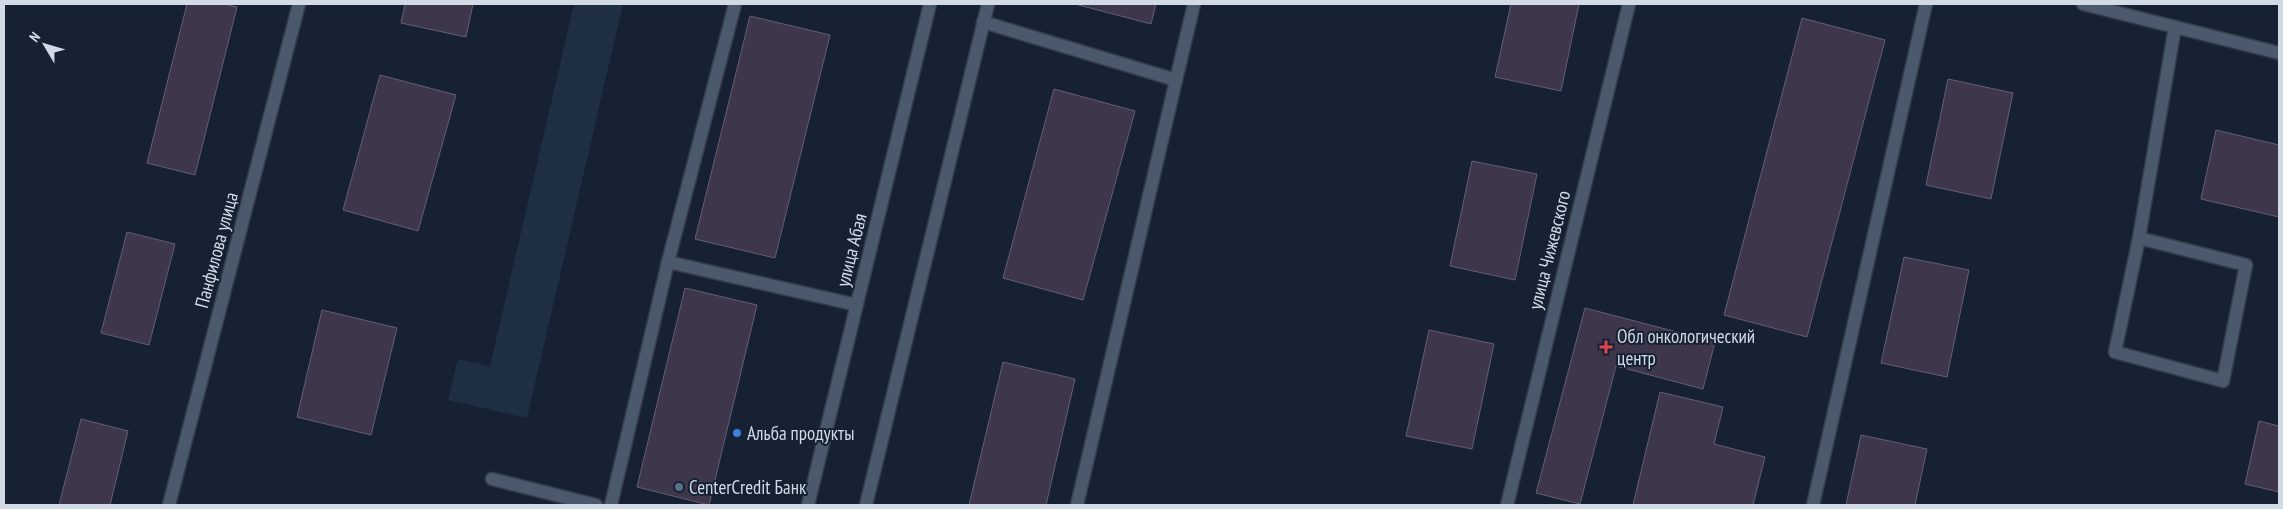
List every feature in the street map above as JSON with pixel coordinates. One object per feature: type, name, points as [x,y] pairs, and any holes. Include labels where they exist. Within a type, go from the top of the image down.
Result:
[{"type":"street","name":"Панфилова улица","points":[[169,505],[299,4]]},
{"type":"street","points":[[611,505],[668,262],[735,4]]},
{"type":"street","name":"улица Абая","points":[[808,505],[930,4]]},
{"type":"street","points":[[866,505],[988,4]]},
{"type":"street","points":[[1077,505],[1194,4]]},
{"type":"street","name":"улица Чижевского","points":[[1507,505],[1629,4]]},
{"type":"street","points":[[1814,505],[1926,4]]},
{"type":"street","points":[[2083,4],[2279,53]]},
{"type":"street","points":[[983,22],[1176,80]]},
{"type":"street","points":[[2138,238],[2246,265],[2224,381],[2115,352],[2138,238],[2176,27]]},
{"type":"street","points":[[668,262],[857,305]]},
{"type":"street","points":[[492,480],[596,505]]},
{"type":"shaded area","points":[[574,4],[623,4],[527,418],[448,400],[458,359],[490,366]]},
{"type":"building","points":[[187,4],[223,4],[237,7],[195,175],[147,163]]},
{"type":"building","points":[[405,4],[473,4],[466,37],[401,23]]},
{"type":"building","points":[[1075,4],[1156,4],[1151,24]]},
{"type":"building","points":[[1511,4],[1579,4],[1561,91],[1495,77]]},
{"type":"building","points":[[750,16],[830,35],[775,258],[695,239]]},
{"type":"building","points":[[1802,18],[1885,40],[1807,337],[1724,315]]},
{"type":"building","points":[[380,75],[456,95],[418,231],[343,210]]},
{"type":"building","points":[[1948,79],[2013,93],[1991,199],[1926,185]]},
{"type":"building","points":[[1054,89],[1135,111],[1083,300],[1003,278]]},
{"type":"building","points":[[2216,130],[2279,145],[2279,217],[2201,199]]},
{"type":"building","points":[[1472,161],[1537,174],[1515,280],[1450,266]]},
{"type":"building","points":[[127,232],[175,244],[149,345],[101,333]]},
{"type":"building","points":[[1904,257],[1969,270],[1947,377],[1881,363]]},
{"type":"building","points":[[685,288],[757,305],[709,505],[637,487]]},
{"type":"building","points":[[1585,308],[1715,342],[1703,389],[1616,366],[1580,504],[1536,493]]},
{"type":"building","points":[[322,310],[397,328],[371,435],[297,417]]},
{"type":"building","points":[[1429,330],[1494,344],[1472,449],[1406,436]]},
{"type":"building","points":[[1003,362],[1075,379],[1046,505],[969,505]]},
{"type":"building","points":[[1660,392],[1723,407],[1714,444],[1765,457],[1753,505],[1633,505]]},
{"type":"building","points":[[81,419],[128,431],[110,505],[59,505]]},
{"type":"building","points":[[2259,421],[2279,426],[2279,492],[2245,484]]},
{"type":"building","points":[[1861,435],[1927,449],[1915,505],[1846,505]]},
{"type":"place","name":"Обл онкологический центр","points":[[1606,347]]},
{"type":"place","name":"Альба продукты","points":[[737,433]]},
{"type":"place","name":"CenterCredit Банк","points":[[679,487]]}]
